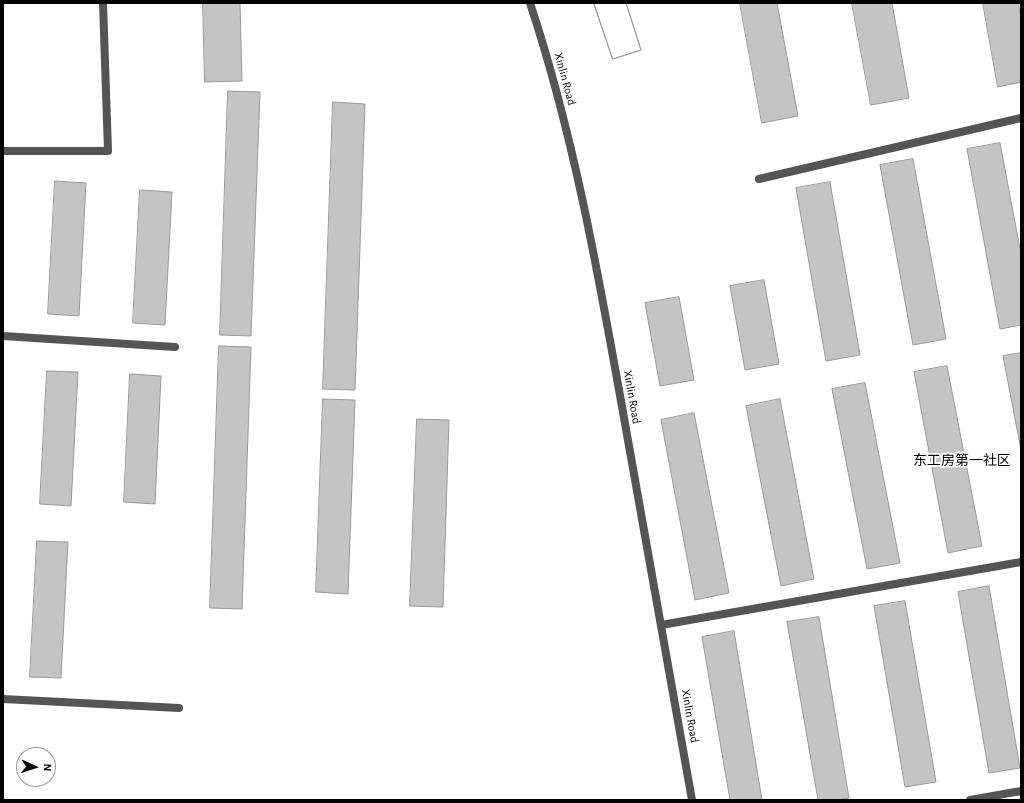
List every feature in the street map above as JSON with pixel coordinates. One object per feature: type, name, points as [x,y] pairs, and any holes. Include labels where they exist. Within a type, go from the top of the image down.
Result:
[{"type":"street","points":[[3,151],[108,151],[103,3]]},
{"type":"street","name":"Xinlin Road","points":[[530,3],[545,50],[576,166],[597,270],[692,800]]},
{"type":"street","points":[[759,179],[1021,118]]},
{"type":"street","points":[[3,336],[175,347]]},
{"type":"street","points":[[661,625],[1021,562]]},
{"type":"street","points":[[3,698],[179,708]]},
{"type":"street","points":[[970,800],[1021,791]]},
{"type":"building","points":[[203,3],[240,3],[242,81],[205,82]]},
{"type":"building","points":[[594,3],[626,3],[641,50],[613,59]]},
{"type":"building","points":[[594,3],[626,3],[641,50],[613,59]]},
{"type":"building","points":[[740,3],[777,3],[798,116],[762,123]]},
{"type":"building","points":[[852,3],[892,3],[909,98],[871,105]]},
{"type":"building","points":[[983,3],[1018,3],[1021,18],[1021,82],[998,87]]},
{"type":"building","points":[[228,91],[260,92],[251,336],[220,335]]},
{"type":"building","points":[[333,102],[365,104],[355,390],[323,389]]},
{"type":"building","points":[[1000,143],[1021,254],[1021,325],[1000,329],[967,149]]},
{"type":"building","points":[[913,159],[946,339],[913,345],[880,165]]},
{"type":"building","points":[[55,181],[86,183],[79,316],[48,314]]},
{"type":"building","points":[[830,182],[860,355],[826,361],[796,188]]},
{"type":"building","points":[[140,190],[172,192],[165,325],[133,323]]},
{"type":"building","points":[[764,280],[779,364],[745,370],[730,286]]},
{"type":"building","points":[[679,297],[694,380],[660,386],[645,303]]},
{"type":"building","points":[[219,346],[251,347],[242,609],[210,608]]},
{"type":"building","points":[[1021,353],[1021,450],[1003,356]]},
{"type":"building","points":[[947,366],[982,546],[948,553],[914,372]]},
{"type":"building","points":[[47,371],[78,372],[71,506],[40,504]]},
{"type":"building","points":[[130,374],[161,376],[155,504],[124,502]]},
{"type":"building","points":[[865,383],[900,563],[867,569],[832,389]]},
{"type":"building","points":[[323,399],[355,400],[348,594],[316,592]]},
{"type":"building","points":[[780,399],[814,579],[781,586],[746,406]]},
{"type":"building","points":[[694,413],[729,593],[695,600],[661,420]]},
{"type":"building","points":[[417,419],[449,420],[443,607],[410,606]]},
{"type":"building","points":[[37,541],[68,542],[61,678],[30,677]]},
{"type":"building","points":[[989,586],[1020,768],[989,773],[958,592]]},
{"type":"building","points":[[905,601],[936,782],[905,787],[874,606]]},
{"type":"building","points":[[819,617],[849,798],[837,800],[818,800],[787,622]]},
{"type":"building","points":[[734,631],[762,800],[730,800],[702,637]]},
{"type":"district","name":"东工房第一社区","points":[[962,461]]}]
